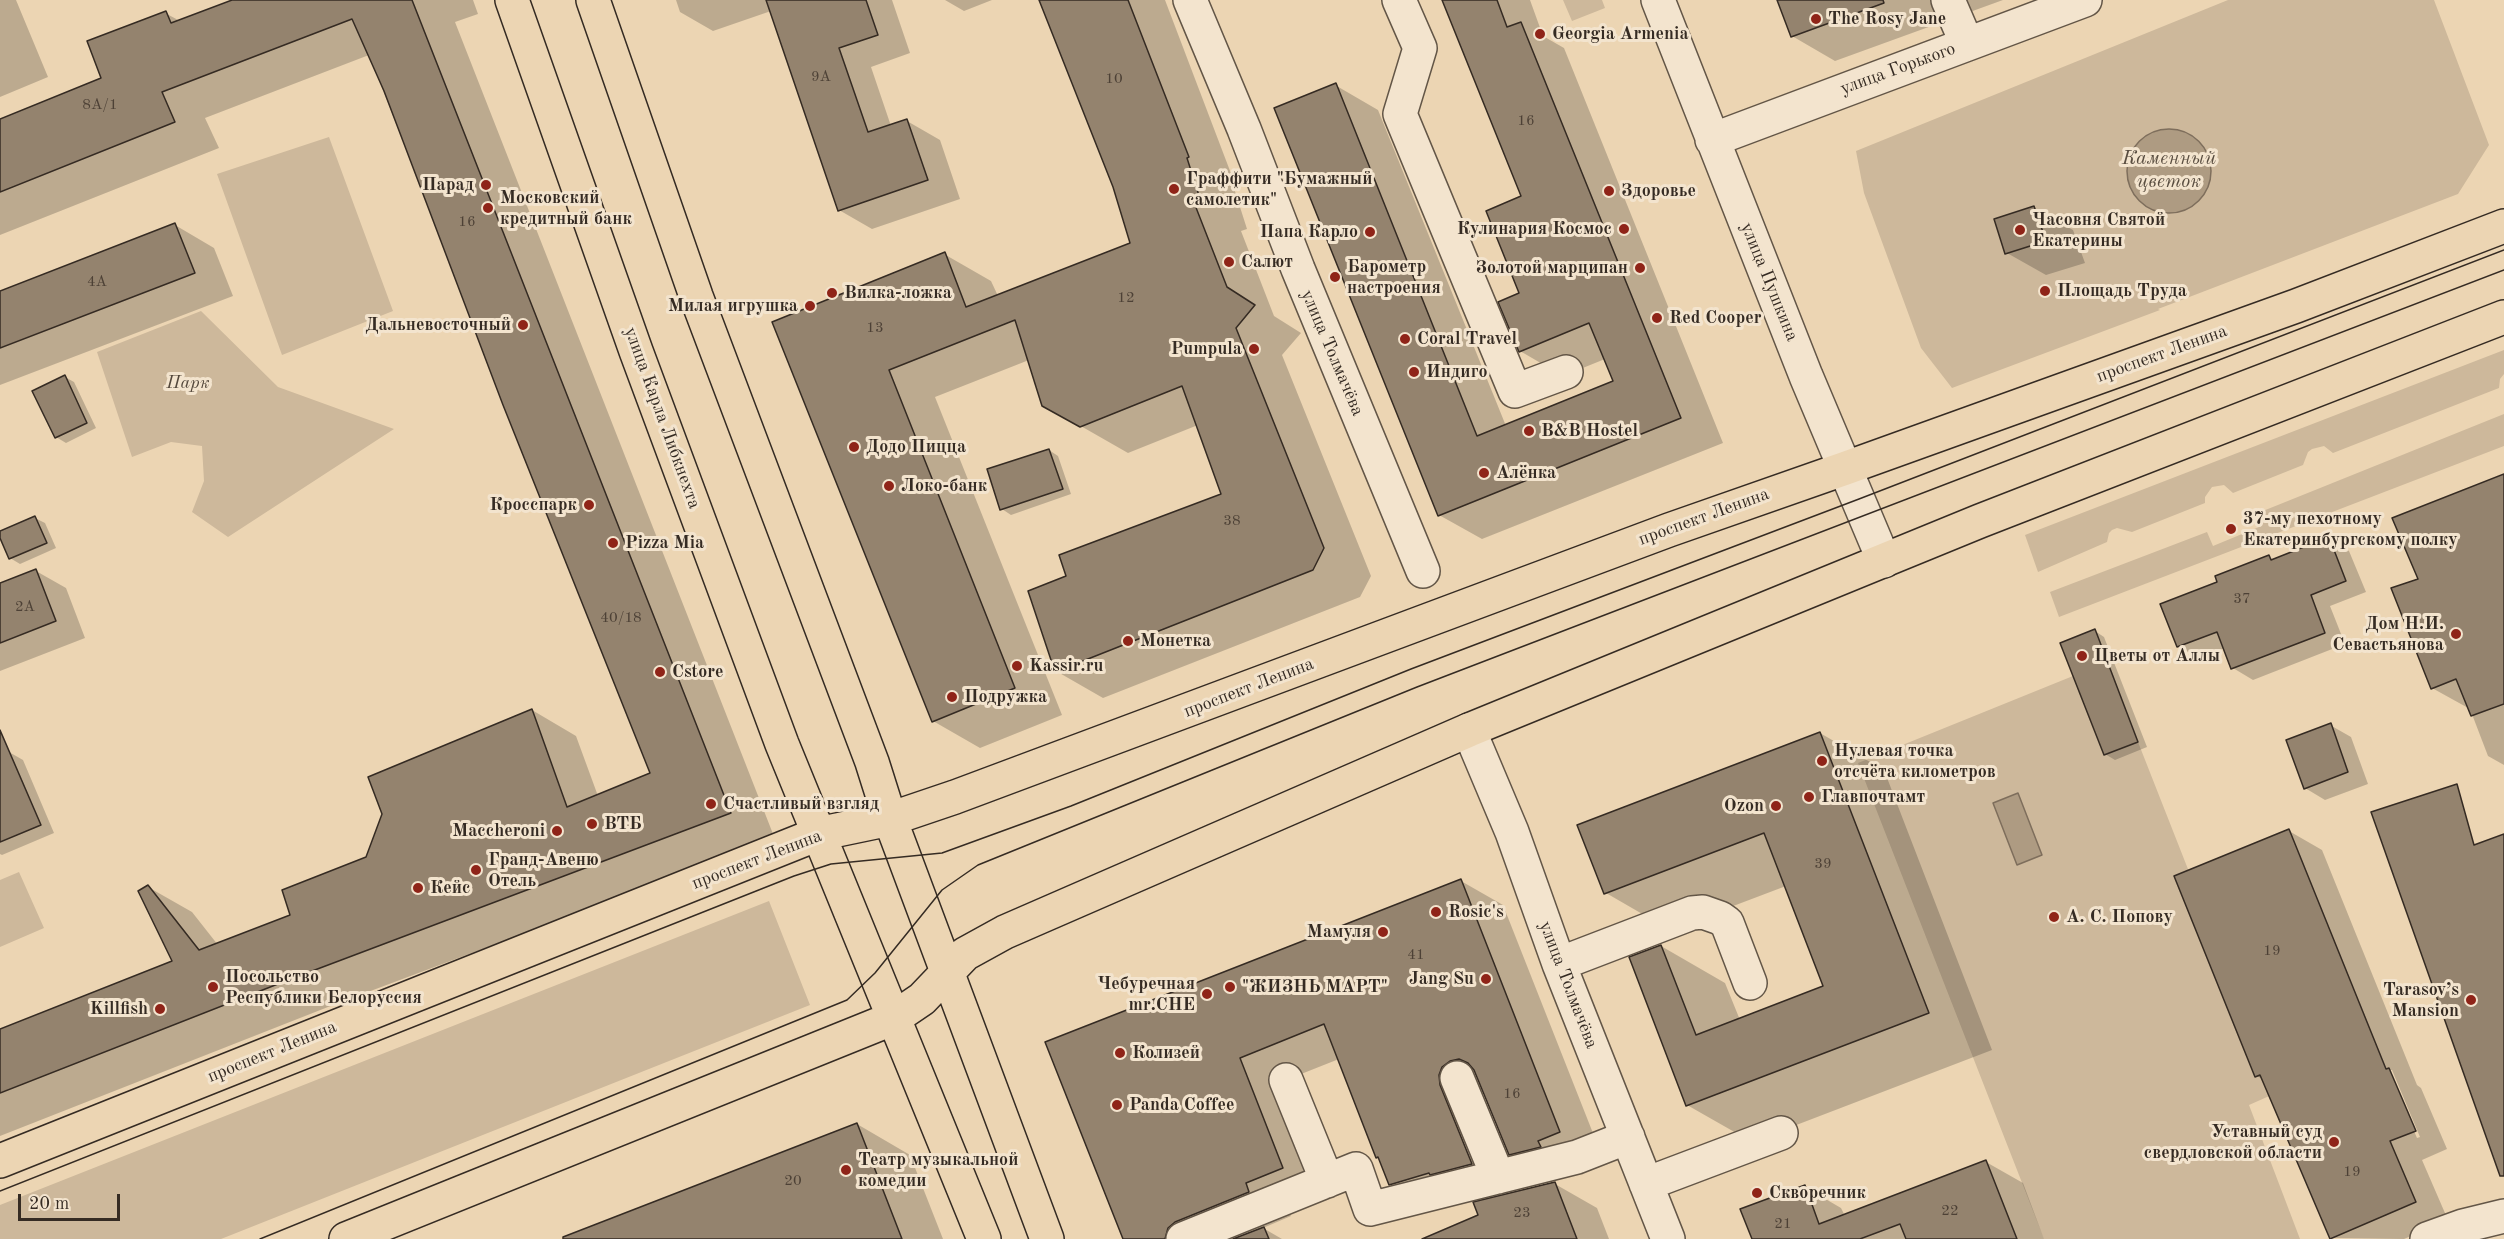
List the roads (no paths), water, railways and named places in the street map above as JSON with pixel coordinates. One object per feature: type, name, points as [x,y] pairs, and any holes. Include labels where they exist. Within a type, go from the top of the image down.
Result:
[{"type":"main road","name":"улица Карла Либкнехта","points":[[512,0],[640,362],[782,744],[894,1018]]},
{"type":"main road","points":[[592,0],[696,296],[872,762],[890,819],[1047,1239]]},
{"type":"main road","name":"проспект Ленина","points":[[0,1161],[819,834],[890,819],[1146,727],[1679,526],[2285,310],[2504,226]]},
{"type":"main road","points":[[346,1239],[894,1018],[922,999],[948,975],[965,954],[1005,932],[1469,730],[1980,521],[2504,317]]},
{"type":"main road","points":[[894,1018],[984,1239]]},
{"type":"street","name":"улица Толмачёва","points":[[1190,0],[1423,571]]},
{"type":"street","points":[[1400,0],[1420,48],[1400,114],[1515,391],[1566,372]]},
{"type":"street","name":"улица Пушкина","points":[[1658,0],[1806,376],[1884,561]]},
{"type":"street","points":[[1948,0],[1967,44]]},
{"type":"street","name":"улица Горького","points":[[1712,140],[2085,0]]},
{"type":"street","name":"улица Толмачёва","points":[[1469,730],[1512,832],[1559,964],[1668,1239]]},
{"type":"street","points":[[1559,964],[1692,913],[1703,912],[1727,923],[1750,983]]},
{"type":"street","points":[[1457,1078],[1498,1177]]},
{"type":"street","points":[[1286,1080],[1327,1181]]},
{"type":"street","points":[[1646,1184],[1781,1133]]},
{"type":"street","points":[[1183,1239],[1356,1169],[1370,1209],[1577,1157],[1628,1137]]},
{"type":"street","points":[[2427,1239],[2467,1232],[2504,1216]]},
{"type":"water","name":"Каменный цветок","points":[[2169,129],[2192,136],[2204,148],[2211,171],[2204,194],[2192,206],[2169,213],[2146,206],[2134,194],[2127,171],[2134,148],[2146,136]]},
{"type":"water","points":[[2018,793],[2042,855],[2017,865],[1993,803]]},
{"type":"tram line","points":[[0,1191],[794,876],[831,864],[942,853],[1071,806],[1411,669],[2504,250]]},
{"type":"tram line","points":[[260,1239],[847,1000],[875,973],[942,890],[978,865],[1417,687],[2504,270]]},
{"type":"place","name":"The Rosy Jane","points":[[1816,19]]},
{"type":"place","name":"Georgia Armenia","points":[[1540,34]]},
{"type":"place","name":"Парад","points":[[486,185]]},
{"type":"place","name":"Граффити \"Бумажный самолетик\"","points":[[1174,189]]},
{"type":"place","name":"Здоровье","points":[[1609,191]]},
{"type":"place","name":"Московский кредитный банк","points":[[488,208]]},
{"type":"place","name":"Кулинария Космос","points":[[1624,229]]},
{"type":"place","name":"Часовня Святой Екатерины","points":[[2020,230]]},
{"type":"place","name":"Папа Карло","points":[[1370,232]]},
{"type":"place","name":"Салют","points":[[1229,262]]},
{"type":"place","name":"Золотой марципан","points":[[1640,268]]},
{"type":"place","name":"Барометр настроения","points":[[1335,277]]},
{"type":"place","name":"Площадь Труда","points":[[2045,291]]},
{"type":"place","name":"Вилка-ложка","points":[[832,293]]},
{"type":"place","name":"Милая игрушка","points":[[810,306]]},
{"type":"place","name":"Red Cooper","points":[[1657,318]]},
{"type":"place","name":"Дальневосточный","points":[[523,325]]},
{"type":"place","name":"Coral Travel","points":[[1405,339]]},
{"type":"place","name":"Pumpula","points":[[1254,349]]},
{"type":"place","name":"Индиго","points":[[1414,372]]},
{"type":"place","name":"B&B Hostel","points":[[1529,431]]},
{"type":"place","name":"Додо Пицца","points":[[854,447]]},
{"type":"place","name":"Алёнка","points":[[1484,473]]},
{"type":"place","name":"Локо-банк","points":[[889,486]]},
{"type":"place","name":"Кросспарк","points":[[589,505]]},
{"type":"place","name":"37-му пехотному Екатеринбургскому полку","points":[[2231,529]]},
{"type":"place","name":"Pizza Mia","points":[[613,543]]},
{"type":"place","name":"Дом Н.И. Севастьянова","points":[[2456,634]]},
{"type":"place","name":"Монетка","points":[[1128,641]]},
{"type":"place","name":"Цветы от Аллы","points":[[2082,656]]},
{"type":"place","name":"Kassir.ru","points":[[1017,666]]},
{"type":"place","name":"Cstore","points":[[660,672]]},
{"type":"place","name":"Подружка","points":[[952,697]]},
{"type":"place","name":"Нулевая точка отсчёта километров","points":[[1822,761]]},
{"type":"place","name":"Главпочтамт","points":[[1809,797]]},
{"type":"place","name":"Счастливый взгляд","points":[[711,804]]},
{"type":"place","name":"Ozon","points":[[1776,806]]},
{"type":"place","name":"ВТБ","points":[[592,824]]},
{"type":"place","name":"Maccheroni","points":[[557,831]]},
{"type":"place","name":"Гранд-Авеню Отель","points":[[476,870]]},
{"type":"place","name":"Кейс","points":[[418,888]]},
{"type":"place","name":"Rosic's","points":[[1436,912]]},
{"type":"place","name":"А. С. Попову","points":[[2054,917]]},
{"type":"place","name":"Мамуля","points":[[1383,932]]},
{"type":"place","name":"Jang Su","points":[[1486,979]]},
{"type":"place","name":"Посольство Республики Белоруссия","points":[[213,987]]},
{"type":"place","name":"\"ЖИЗНЬ МАРТ\"","points":[[1230,987]]},
{"type":"place","name":"Чебуречная mr.CHE","points":[[1207,994]]},
{"type":"place","name":"Tarasov’s Mansion","points":[[2471,1000]]},
{"type":"place","name":"Killfish","points":[[160,1009]]},
{"type":"place","name":"Колизей","points":[[1120,1053]]},
{"type":"place","name":"Panda Coffee","points":[[1117,1105]]},
{"type":"place","name":"Уставный суд свердловской области","points":[[2334,1142]]},
{"type":"place","name":"Театр музыкальной комедии","points":[[846,1170]]},
{"type":"place","name":"Скворечник","points":[[1757,1193]]},
{"type":"park label","name":"Парк","points":[[188,383]]}]
